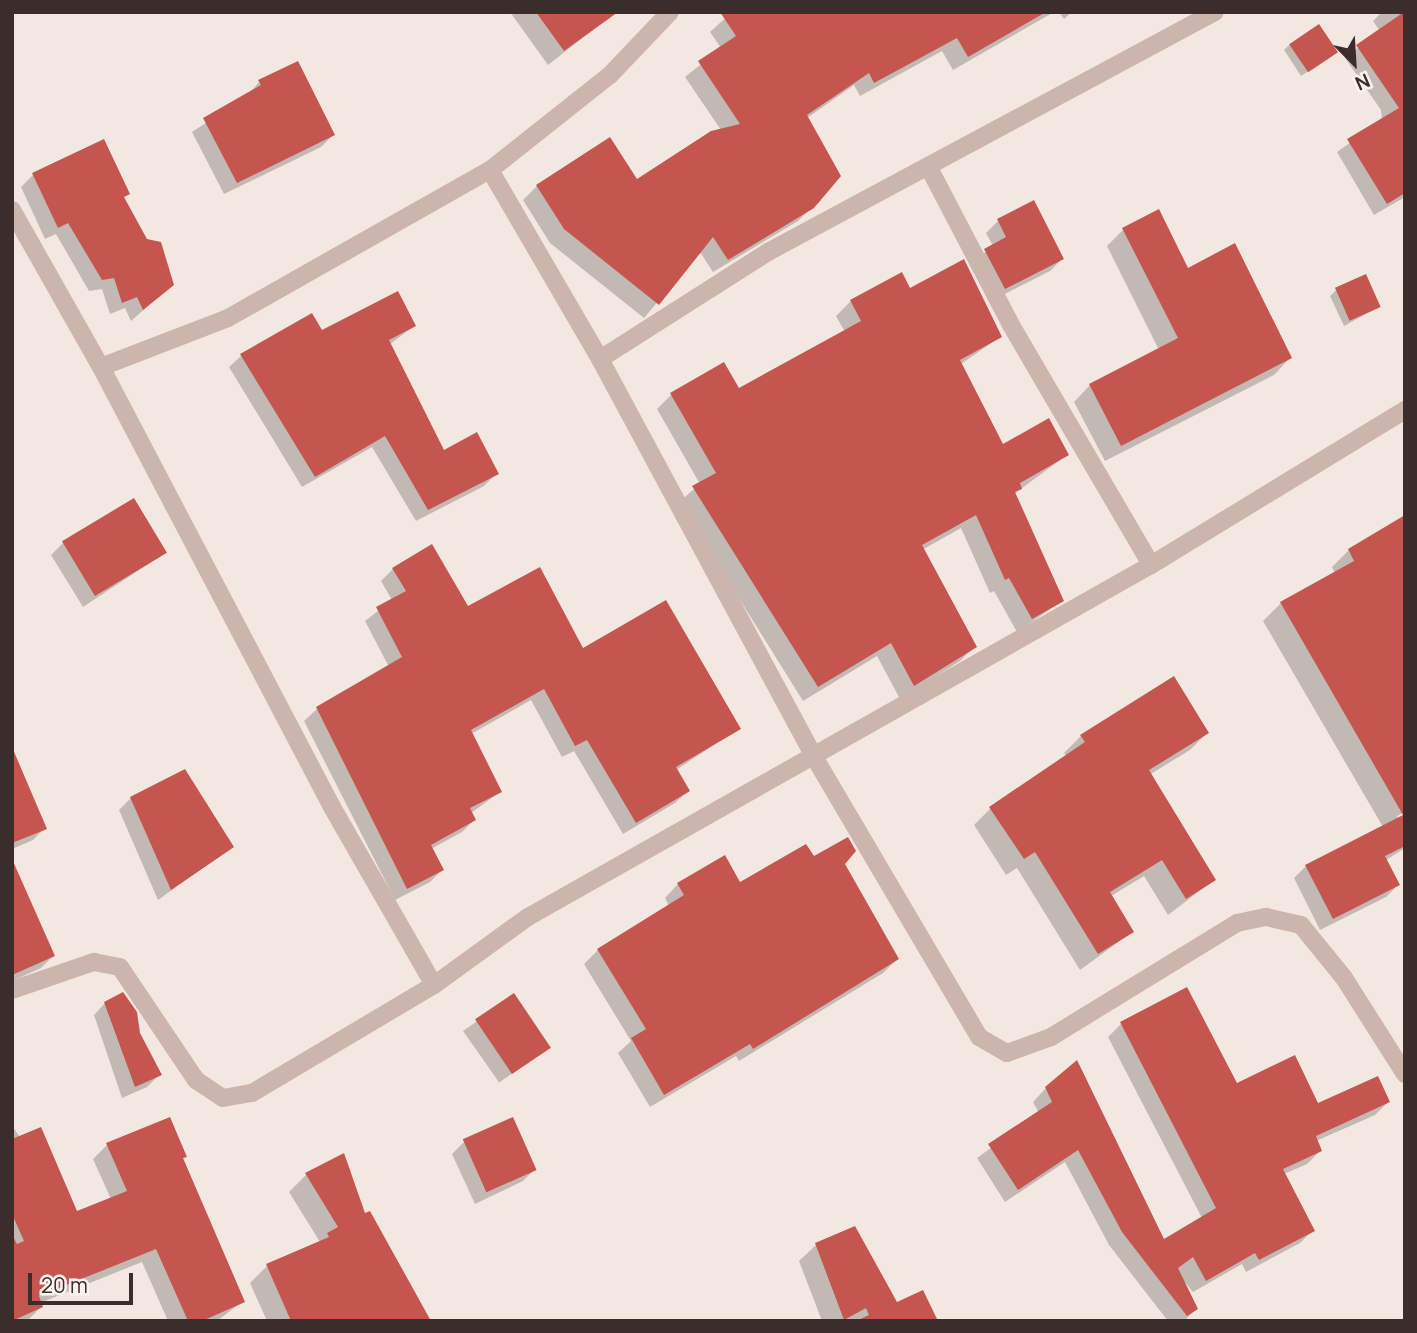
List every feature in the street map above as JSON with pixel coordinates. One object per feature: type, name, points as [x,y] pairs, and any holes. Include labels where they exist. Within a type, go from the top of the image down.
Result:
[{"type":"street","points":[[101,367],[228,318],[490,170],[610,75],[670,12]]},
{"type":"street","points":[[600,359],[768,252],[1215,12]]},
{"type":"street","points":[[928,166],[1011,325],[1151,565]]},
{"type":"street","points":[[490,170],[600,359],[813,755],[949,991],[979,1037],[1007,1054],[1051,1037],[1237,923],[1266,917],[1301,925],[1344,978],[1405,1074]]},
{"type":"street","points":[[12,210],[101,367],[332,807],[434,985]]},
{"type":"street","points":[[12,990],[94,962],[120,968],[173,1052],[196,1080],[223,1098],[252,1093],[434,985],[528,917],[1151,565],[1405,410]]},
{"type":"building","points":[[536,12],[618,12],[564,51]]},
{"type":"building","points":[[720,12],[1046,12],[968,57],[957,38],[874,83],[869,73],[807,115],[841,176],[814,208],[728,260],[713,237],[659,305],[564,229],[536,185],[610,137],[637,179],[711,131],[740,124],[698,61],[736,36]]},
{"type":"building","points":[[1404,12],[1405,193],[1387,204],[1347,139],[1399,108],[1356,45]]},
{"type":"building","points":[[1319,24],[1338,52],[1308,72],[1289,44]]},
{"type":"building","points":[[298,61],[335,135],[237,183],[203,118],[261,85],[258,80]]},
{"type":"building","points":[[104,139],[130,194],[124,197],[147,239],[161,242],[174,285],[143,310],[137,297],[122,303],[114,278],[102,280],[68,223],[58,228],[32,173]]},
{"type":"building","points":[[1034,200],[1064,259],[1005,289],[984,249],[1006,237],[997,219]]},
{"type":"building","points":[[1159,209],[1188,268],[1235,243],[1292,358],[1121,446],[1089,384],[1178,338],[1122,228]]},
{"type":"building","points":[[964,259],[1002,337],[960,360],[1003,444],[1049,418],[1069,455],[1020,483],[1022,489],[1015,492],[1064,601],[1032,619],[1009,578],[1005,580],[976,515],[922,545],[977,647],[914,686],[891,643],[818,687],[692,486],[716,473],[670,393],[724,362],[739,388],[861,321],[850,300],[902,272],[910,288]]},
{"type":"building","points":[[1366,274],[1381,307],[1350,321],[1335,288]]},
{"type":"building","points":[[398,291],[416,326],[389,340],[444,450],[477,432],[499,474],[428,510],[385,436],[315,477],[240,354],[312,313],[322,330]]},
{"type":"building","points":[[134,498],[167,553],[95,596],[62,541]]},
{"type":"building","points":[[1405,515],[1405,846],[1385,856],[1400,885],[1333,919],[1305,865],[1403,815],[1280,602],[1354,561],[1348,549]]},
{"type":"building","points":[[432,544],[468,606],[540,567],[583,648],[666,600],[741,729],[676,767],[690,791],[636,823],[587,740],[575,746],[544,689],[471,730],[502,792],[470,808],[476,820],[431,845],[444,870],[407,889],[316,707],[402,657],[376,607],[406,591],[392,568]]},
{"type":"building","points":[[1174,676],[1209,733],[1149,770],[1216,880],[1186,899],[1162,860],[1110,892],[1134,932],[1098,954],[1035,852],[1024,859],[989,807],[1085,742],[1080,735]]},
{"type":"building","points":[[12,747],[47,829],[12,843]]},
{"type":"building","points":[[185,769],[234,847],[171,890],[130,797]]},
{"type":"building","points":[[848,837],[856,851],[845,864],[899,959],[753,1049],[750,1044],[664,1095],[631,1038],[646,1029],[597,949],[684,895],[677,883],[725,855],[740,882],[806,844],[814,856]]},
{"type":"building","points":[[12,859],[55,956],[12,975]]},
{"type":"building","points":[[1187,987],[1237,1083],[1295,1055],[1318,1103],[1378,1076],[1390,1102],[1316,1136],[1322,1151],[1283,1169],[1315,1231],[1259,1260],[1255,1253],[1206,1281],[1193,1257],[1178,1268],[1198,1309],[1187,1316],[1122,1232],[1078,1150],[1018,1190],[988,1144],[1052,1102],[1045,1087],[1077,1060],[1164,1239],[1216,1208],[1120,1022]]},
{"type":"building","points":[[123,992],[137,1012],[140,1033],[162,1075],[135,1087],[104,1002]]},
{"type":"building","points":[[514,993],[551,1048],[512,1074],[475,1019]]},
{"type":"building","points":[[170,1117],[187,1157],[183,1158],[245,1302],[202,1321],[188,1321],[156,1249],[39,1296],[43,1307],[12,1321],[12,1234],[17,1244],[24,1241],[12,1214],[12,1139],[41,1127],[77,1211],[127,1191],[106,1143]]},
{"type":"building","points":[[513,1117],[537,1170],[486,1192],[463,1139]]},
{"type":"building","points":[[344,1153],[365,1213],[370,1211],[431,1321],[291,1321],[266,1264],[329,1237],[327,1233],[338,1227],[305,1173]]},
{"type":"building","points":[[855,1226],[897,1302],[923,1290],[938,1321],[856,1321],[869,1315],[866,1308],[844,1320],[815,1243]]}]
